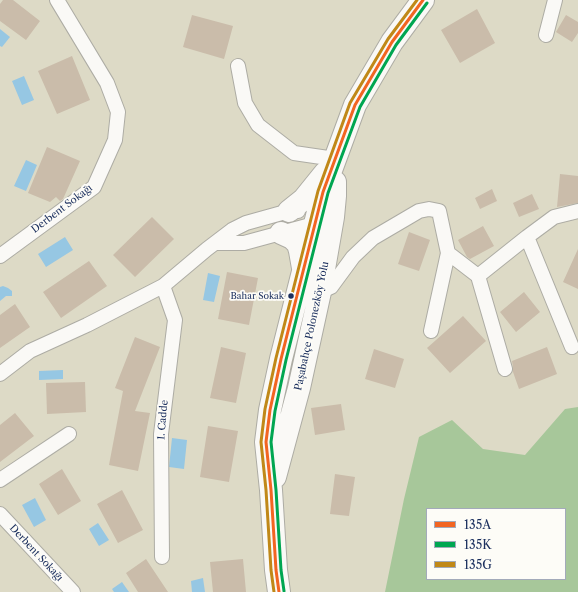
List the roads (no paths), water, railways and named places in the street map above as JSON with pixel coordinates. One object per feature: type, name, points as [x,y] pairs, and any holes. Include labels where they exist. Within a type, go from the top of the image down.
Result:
[{"type":"main road","name":"Paşabahçe Polonezköy Yolu","points":[[279,592],[266,442],[270,410],[281,359],[303,270],[322,219],[335,196],[335,159],[355,105],[392,42],[423,0]]},
{"type":"main road","points":[[289,211],[304,199],[335,159]]},
{"type":"main road","name":"Paşabahçe Polonezköy Yolu","points":[[271,490],[300,388],[320,292],[322,219]]},
{"type":"main road","points":[[308,349],[306,321],[323,233],[322,219]]},
{"type":"main road","points":[[281,233],[292,238],[298,244],[303,270]]},
{"type":"street","name":"Derbent Sokağı","points":[[0,256],[94,187],[115,140],[118,112],[107,83],[57,0]]},
{"type":"street","points":[[546,35],[555,0]]},
{"type":"street","points":[[238,66],[245,103],[258,125],[294,154],[335,159]]},
{"type":"street","points":[[320,292],[331,287],[353,257],[373,238],[419,211],[429,209],[439,211],[448,253],[431,332]]},
{"type":"street","points":[[0,374],[30,351],[87,325],[163,286],[232,230],[246,223],[289,211],[306,211],[322,219]]},
{"type":"street","points":[[478,276],[554,217],[578,211]]},
{"type":"street","points":[[216,243],[244,243],[281,233],[322,219]]},
{"type":"street","points":[[528,237],[572,347]]},
{"type":"street","points":[[448,253],[478,276],[505,368]]},
{"type":"street","name":"1. Cadde","points":[[162,556],[161,434],[175,320],[163,286]]},
{"type":"street","points":[[0,480],[69,434]]},
{"type":"street","name":"Derbent Sokağı","points":[[0,514],[73,592]]},
{"type":"water","points":[[0,29],[10,37],[2,47],[0,46]]},
{"type":"water","points":[[24,76],[34,100],[22,105],[12,81]]},
{"type":"water","points":[[26,160],[37,165],[26,191],[14,186]]},
{"type":"water","points":[[65,237],[73,250],[46,267],[38,254]]},
{"type":"water","points":[[208,273],[220,276],[214,302],[203,300]]},
{"type":"water","points":[[3,286],[12,291],[12,296],[6,296],[0,301],[0,287]]},
{"type":"water","points":[[63,370],[63,379],[39,380],[39,371]]},
{"type":"water","points":[[172,438],[187,440],[184,469],[169,467]]},
{"type":"water","points":[[35,498],[46,520],[34,527],[22,505]]},
{"type":"water","points":[[98,523],[109,540],[99,546],[89,529]]},
{"type":"water","points":[[203,578],[205,592],[192,592],[191,581]]},
{"type":"water","points":[[122,582],[129,592],[114,592],[112,589]]},
{"type":"place","name":"Bahar Sokak","points":[[291,296]]}]
